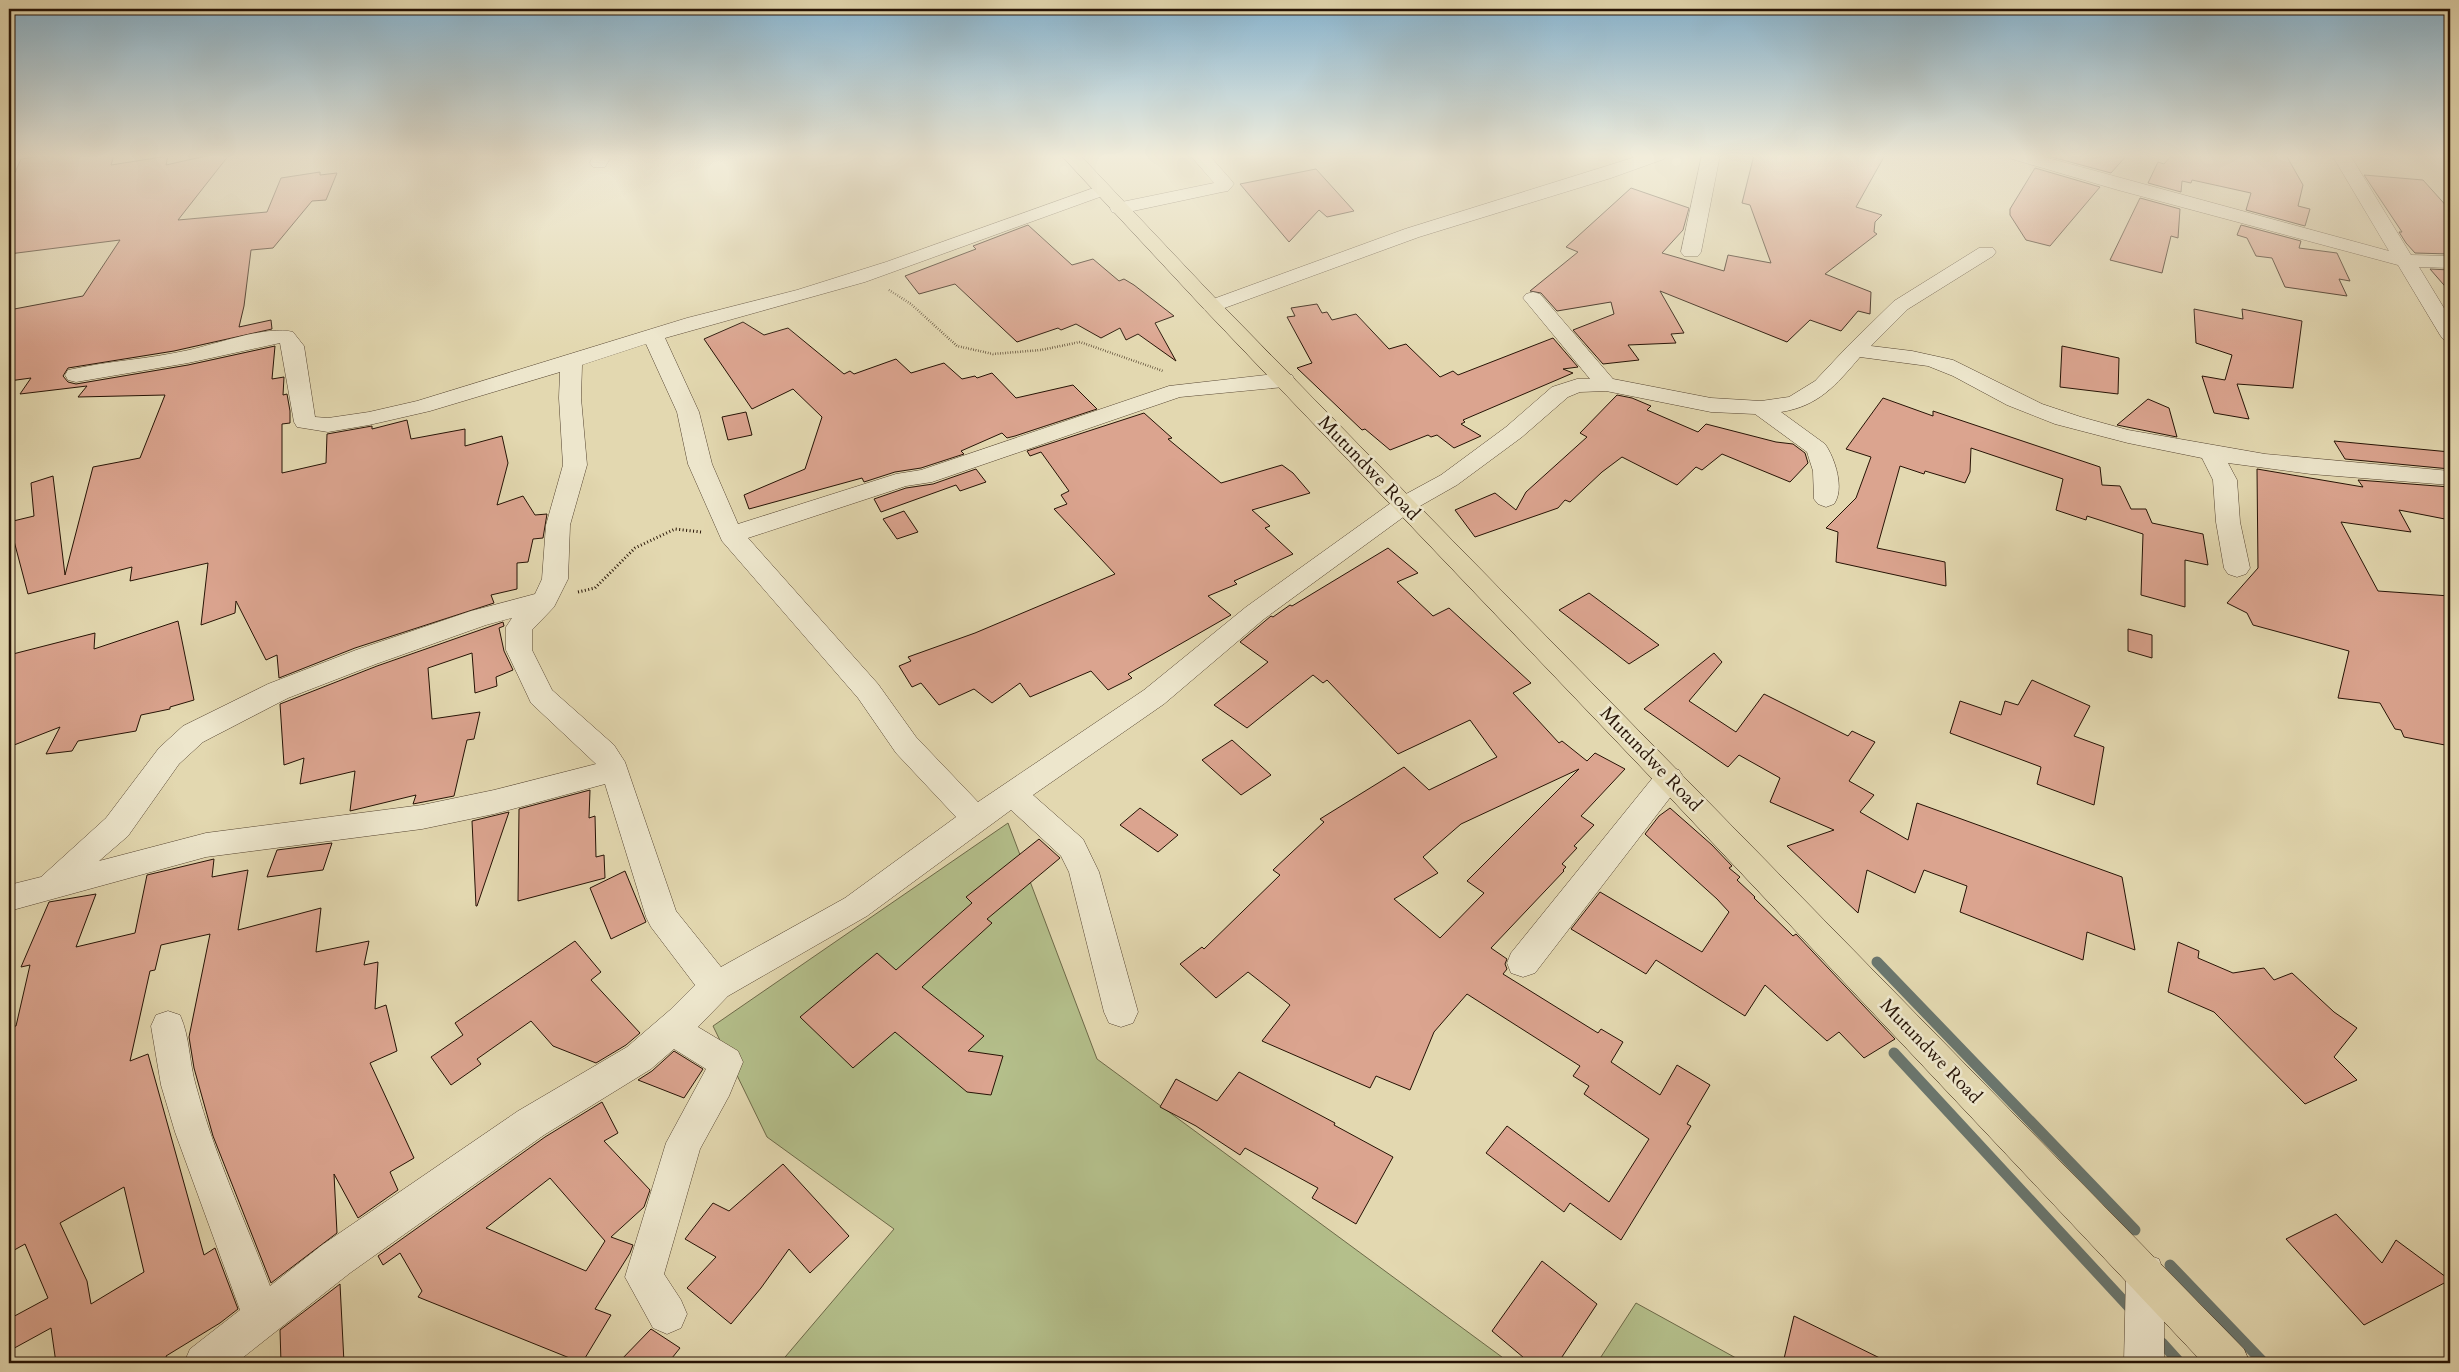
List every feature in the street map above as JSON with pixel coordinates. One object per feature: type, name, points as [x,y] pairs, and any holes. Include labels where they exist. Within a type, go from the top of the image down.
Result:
[{"type":"main road","name":"Mutundwe Road","points":[[1130,219],[2230,1363]]},
{"type":"street","points":[[76,375],[188,357],[270,337],[286,336],[293,346],[297,382],[305,422],[314,426],[347,423],[428,404],[571,363],[653,336],[821,290],[1046,219]]},
{"type":"street","points":[[1212,306],[1454,219]]},
{"type":"street","points":[[1691,252],[1698,219]]},
{"type":"street","points":[[2248,219],[2406,261],[2450,262]]},
{"type":"street","points":[[2378,219],[2450,335]]},
{"type":"street","points":[[204,1363],[336,1259],[523,1128],[639,1058],[673,1030],[716,986],[856,907],[976,820],[1154,697],[1255,613],[1404,504],[1449,480],[1514,432],[1560,392],[1577,386],[1606,384],[1712,405],[1761,408],[1795,403],[1824,386],[1855,350],[1901,305],[1986,252]]},
{"type":"street","points":[[1533,298],[1606,384]]},
{"type":"street","points":[[653,336],[688,412],[700,464],[732,535],[868,691],[906,745],[976,820]]},
{"type":"street","points":[[1855,350],[1944,365],[2005,396],[2042,412],[2084,425],[2211,453],[2322,467],[2450,478]]},
{"type":"street","points":[[571,363],[570,398],[574,465],[558,525],[555,578],[544,601],[519,627],[519,650],[541,696],[604,753],[615,770],[662,917],[716,986]]},
{"type":"street","points":[[732,535],[904,479],[924,477],[1177,392],[1284,380]]},
{"type":"street","points":[[1761,408],[1817,449],[1825,471],[1826,499]]},
{"type":"street","points":[[2211,453],[2224,480],[2228,522],[2237,568]]},
{"type":"street","points":[[46,890],[117,827],[169,756],[193,734],[278,692],[366,657],[480,617],[544,601]]},
{"type":"street","points":[[9,898],[46,890],[143,860],[205,846],[251,837],[398,820],[453,811],[615,770]]},
{"type":"street","points":[[1523,963],[1669,778]]},
{"type":"street","points":[[1013,794],[1072,848],[1084,872],[1121,1012]]},
{"type":"street","points":[[168,1026],[178,1085],[193,1132],[262,1316]]},
{"type":"street","points":[[667,1314],[644,1276],[684,1143],[718,1085],[726,1062],[673,1030]]},
{"type":"street","points":[[2144,1363],[2145,1273]]},
{"type":"path","points":[[865,275],[912,304],[957,346],[993,354],[1041,350],[1080,342],[1166,372],[1177,392]]},
{"type":"path","points":[[544,601],[595,588],[635,548],[676,529],[732,535]]},
{"type":"green space","points":[[1008,823],[1097,1059],[1510,1363],[780,1363],[894,1229],[767,1137],[713,1026]]},
{"type":"green space","points":[[1636,1303],[1745,1363],[1597,1363]]},
{"type":"building","points":[[9,219],[297,219],[273,248],[251,250],[244,306],[239,327],[271,320],[272,329],[174,351],[68,368],[63,376],[68,382],[76,384],[188,365],[275,346],[272,379],[284,377],[283,395],[287,394],[290,411],[290,423],[282,424],[282,473],[326,463],[327,434],[372,426],[372,429],[407,420],[411,439],[465,429],[465,446],[502,436],[508,463],[497,505],[523,496],[535,515],[547,514],[543,538],[533,539],[528,562],[517,563],[517,589],[491,595],[494,603],[355,648],[279,678],[277,655],[266,660],[236,601],[235,613],[201,625],[208,563],[130,581],[132,567],[28,594],[9,522],[34,516],[31,483],[53,476],[65,575],[93,467],[140,458],[165,395],[78,397],[87,386],[20,394],[31,378],[9,381],[9,310],[83,296],[120,240],[9,254]]},
{"type":"building","points":[[1270,219],[1311,219],[1289,242]]},
{"type":"building","points":[[1597,219],[1686,219],[1683,230],[1662,253],[1724,271],[1728,255],[1771,263],[1755,219],[1878,219],[1875,222],[1874,232],[1877,234],[1825,274],[1871,292],[1870,314],[1858,311],[1841,331],[1810,320],[1787,342],[1660,291],[1684,333],[1671,334],[1676,343],[1628,345],[1639,360],[1603,364],[1573,330],[1614,314],[1611,302],[1557,311],[1541,293],[1530,291],[1578,252],[1566,247]]},
{"type":"building","points":[[2013,219],[2073,219],[2050,246],[2026,240]]},
{"type":"building","points":[[2130,219],[2179,219],[2178,238],[2171,236],[2162,273],[2110,260]]},
{"type":"building","points":[[2279,219],[2307,219],[2305,226]]},
{"type":"building","points":[[2393,219],[2450,219],[2450,254],[2415,253],[2399,232],[2402,232]]},
{"type":"building","points":[[1028,225],[1072,265],[1093,259],[1119,281],[1124,279],[1134,285],[1174,316],[1155,323],[1176,361],[1138,334],[1126,340],[1120,328],[1101,338],[1076,324],[1017,342],[955,284],[919,294],[905,276],[976,249],[973,246]]},
{"type":"building","points":[[2241,225],[2301,241],[2299,248],[2337,253],[2350,281],[2339,279],[2347,296],[2285,287],[2272,258],[2256,256],[2247,238],[2237,235]]},
{"type":"building","points":[[2430,269],[2450,270],[2450,292]]},
{"type":"building","points":[[1317,304],[1322,313],[1327,312],[1332,320],[1356,314],[1389,349],[1406,344],[1440,377],[1453,371],[1458,375],[1553,338],[1578,367],[1563,369],[1573,373],[1463,420],[1465,422],[1461,424],[1481,436],[1454,448],[1437,435],[1431,437],[1428,435],[1390,450],[1365,429],[1362,430],[1297,368],[1312,363],[1287,317],[1295,316],[1291,308]]},
{"type":"building","points":[[2194,309],[2243,319],[2242,309],[2302,321],[2293,388],[2237,384],[2249,419],[2214,413],[2202,376],[2225,380],[2232,355],[2196,343]]},
{"type":"building","points":[[743,322],[764,335],[788,328],[844,374],[850,371],[854,374],[896,359],[911,373],[944,363],[962,379],[975,376],[977,378],[992,373],[1016,398],[1073,385],[1097,409],[1015,436],[1007,438],[1002,433],[961,451],[964,454],[921,468],[895,472],[864,482],[862,478],[749,509],[744,495],[805,469],[822,417],[793,389],[752,409],[704,339]]},
{"type":"building","points":[[2062,346],[2119,358],[2118,394],[2060,387]]},
{"type":"building","points":[[1617,395],[1632,398],[1651,406],[1647,410],[1698,432],[1706,424],[1776,442],[1793,444],[1805,453],[1808,463],[1790,482],[1722,454],[1702,470],[1696,467],[1677,485],[1622,457],[1602,472],[1570,502],[1565,500],[1558,508],[1475,537],[1455,510],[1495,493],[1516,510],[1526,492],[1587,437],[1580,433]]},
{"type":"building","points":[[1883,398],[1933,416],[1933,411],[2100,467],[2102,485],[2120,486],[2131,509],[2146,509],[2152,523],[2203,534],[2208,565],[2185,560],[2185,607],[2141,595],[2143,534],[2087,516],[2086,520],[2056,510],[2063,479],[1971,448],[1970,472],[1965,483],[1925,471],[1924,474],[1900,466],[1877,548],[1945,562],[1946,586],[1836,562],[1838,532],[1826,528],[1856,498],[1871,457],[1846,449]]},
{"type":"building","points":[[2148,399],[2169,408],[2177,437],[2117,425]]},
{"type":"building","points":[[746,412],[752,435],[728,440],[722,417]]},
{"type":"building","points":[[1144,413],[1172,438],[1168,439],[1221,483],[1282,465],[1293,473],[1310,493],[1252,510],[1270,526],[1265,528],[1293,554],[1234,581],[1237,584],[1208,596],[1231,615],[1128,674],[1132,678],[1108,690],[1091,671],[1030,697],[1020,683],[992,703],[974,689],[939,705],[921,683],[912,687],[899,666],[911,661],[908,657],[975,633],[1115,574],[1054,509],[1067,504],[1061,495],[1069,491],[1041,452],[1030,456],[1027,451]]},
{"type":"building","points":[[2334,441],[2450,452],[2450,469],[2345,459]]},
{"type":"building","points":[[976,469],[986,482],[960,491],[956,485],[881,512],[874,499],[906,488],[933,484]]},
{"type":"building","points":[[2257,469],[2363,487],[2358,480],[2450,487],[2450,520],[2399,510],[2411,532],[2341,522],[2378,591],[2450,596],[2450,746],[2404,737],[2401,730],[2395,729],[2380,703],[2338,698],[2349,651],[2253,625],[2247,613],[2227,603],[2258,568]]},
{"type":"building","points":[[904,511],[918,532],[897,539],[883,519]]},
{"type":"building","points":[[1388,548],[1418,573],[1397,582],[1433,616],[1449,608],[1531,683],[1513,693],[1559,743],[1562,741],[1587,761],[1595,753],[1625,769],[1581,816],[1594,825],[1574,846],[1577,848],[1562,864],[1566,867],[1564,871],[1491,948],[1507,959],[1505,964],[1507,969],[1503,974],[1598,1033],[1601,1029],[1623,1042],[1611,1062],[1660,1095],[1677,1065],[1710,1085],[1687,1124],[1691,1126],[1621,1240],[1570,1203],[1564,1212],[1486,1153],[1507,1126],[1609,1202],[1649,1139],[1584,1094],[1589,1086],[1573,1076],[1580,1066],[1467,994],[1434,1032],[1410,1090],[1376,1076],[1370,1088],[1262,1041],[1290,1005],[1248,972],[1216,998],[1180,964],[1202,947],[1204,949],[1280,875],[1273,870],[1324,822],[1320,819],[1404,767],[1429,790],[1497,757],[1470,720],[1398,754],[1327,680],[1323,683],[1313,675],[1247,728],[1214,705],[1268,662],[1240,642],[1271,616],[1273,617],[1290,605],[1292,606]],"holes":[[[1579,769],[1467,881],[1484,893],[1440,938],[1394,899],[1438,873],[1423,857],[1461,824]]]},
{"type":"building","points":[[1589,593],[1659,645],[1629,664],[1559,610]]},
{"type":"building","points":[[178,621],[194,700],[170,707],[170,709],[141,715],[136,731],[78,741],[72,751],[46,754],[60,727],[9,747],[9,655],[95,633],[94,649]]},
{"type":"building","points":[[503,622],[504,626],[499,628],[504,651],[513,670],[496,677],[497,686],[475,693],[472,653],[428,668],[432,719],[480,712],[474,739],[467,740],[454,796],[413,804],[416,795],[350,811],[355,771],[300,784],[304,758],[284,765],[280,704],[377,666]]},
{"type":"building","points":[[2128,629],[2152,635],[2152,658],[2128,651]]},
{"type":"building","points":[[1714,653],[1722,662],[1689,701],[1736,732],[1764,694],[1848,736],[1852,731],[1875,742],[1849,781],[1874,795],[1860,812],[1908,840],[1917,803],[2122,877],[2135,950],[2087,932],[2083,960],[1960,912],[1967,886],[1924,870],[1915,893],[1867,870],[1858,913],[1787,846],[1834,830],[1770,802],[1780,778],[1739,755],[1728,767],[1644,709]]},
{"type":"building","points":[[2032,680],[2090,706],[2074,736],[2104,747],[2094,805],[2037,784],[2041,767],[1950,733],[1960,701],[2001,715],[2005,701],[2018,705]]},
{"type":"building","points":[[1232,740],[1271,775],[1241,795],[1202,760]]},
{"type":"building","points":[[590,790],[589,818],[595,816],[596,857],[604,855],[605,878],[518,901],[519,809]]},
{"type":"building","points":[[1140,808],[1178,835],[1158,852],[1120,825]]},
{"type":"building","points":[[1670,808],[1712,845],[1732,866],[1729,868],[1740,877],[1737,880],[1793,936],[1796,934],[1895,1039],[1864,1058],[1839,1032],[1827,1041],[1765,985],[1745,1016],[1656,960],[1646,974],[1571,929],[1600,892],[1702,952],[1729,912],[1645,834],[1659,816]]},
{"type":"building","points":[[509,812],[477,906],[476,906],[472,821]]},
{"type":"building","points":[[1039,839],[1060,858],[987,919],[992,923],[922,987],[984,1036],[968,1051],[1003,1056],[991,1095],[967,1092],[895,1032],[853,1068],[800,1017],[877,953],[896,970],[972,903],[966,897]]},
{"type":"building","points":[[332,843],[323,870],[267,877],[277,850]]},
{"type":"building","points":[[214,859],[212,877],[248,870],[238,930],[321,908],[316,952],[369,941],[364,965],[378,962],[375,1009],[386,1005],[397,1051],[370,1063],[414,1158],[390,1172],[398,1190],[358,1218],[334,1174],[337,1233],[271,1283],[213,1136],[194,1068],[189,1037],[210,934],[161,945],[155,970],[150,971],[130,1061],[148,1054],[204,1255],[215,1248],[238,1309],[220,1323],[166,1356],[169,1363],[56,1363],[51,1328],[9,1351],[9,1319],[48,1298],[25,1244],[9,1253],[9,1027],[16,1026],[30,965],[21,967],[49,902],[96,894],[76,947],[135,933],[147,875]],"holes":[[[124,1187],[144,1272],[91,1304],[87,1281],[60,1223]]]},
{"type":"building","points":[[625,871],[646,922],[611,939],[590,888]]},
{"type":"building","points":[[575,941],[601,972],[591,980],[640,1033],[626,1045],[596,1063],[553,1046],[531,1021],[477,1059],[481,1064],[451,1085],[431,1057],[463,1035],[455,1023]]},
{"type":"building","points":[[2178,942],[2199,951],[2198,958],[2233,973],[2264,968],[2274,980],[2292,973],[2334,1012],[2357,1028],[2334,1057],[2357,1080],[2305,1104],[2214,1012],[2168,992]]},
{"type":"building","points":[[674,1051],[703,1069],[684,1098],[638,1080],[652,1071]]},
{"type":"building","points":[[1239,1072],[1335,1123],[1334,1125],[1393,1157],[1356,1224],[1312,1198],[1318,1188],[1245,1148],[1240,1155],[1196,1126],[1160,1107],[1176,1079],[1217,1101]]},
{"type":"building","points":[[602,1102],[618,1133],[604,1141],[650,1190],[644,1207],[611,1237],[633,1245],[630,1253],[595,1309],[611,1315],[582,1363],[418,1297],[422,1291],[400,1253],[383,1265],[378,1256],[545,1137]],"holes":[[[550,1178],[605,1241],[586,1271],[486,1228]]]},
{"type":"building","points":[[783,1164],[849,1236],[810,1273],[789,1249],[761,1288],[731,1324],[687,1288],[716,1257],[685,1239],[713,1203],[729,1211]]},
{"type":"building","points":[[2336,1214],[2382,1263],[2396,1240],[2450,1280],[2364,1325],[2286,1239]]},
{"type":"building","points":[[1542,1261],[1597,1304],[1558,1363],[1530,1363],[1492,1331]]},
{"type":"building","points":[[340,1284],[344,1363],[281,1363],[280,1330]]},
{"type":"building","points":[[1794,1316],[1890,1363],[1783,1363]]},
{"type":"building","points":[[651,1329],[680,1348],[668,1363],[618,1363]]},
{"type":"waterway","points":[[1877,962],[2135,1230]]},
{"type":"waterway","points":[[1894,1053],[2130,1308]]},
{"type":"waterway","points":[[2170,1265],[2264,1363]]},
{"type":"waterway","points":[[2162,1343],[2180,1363]]}]
